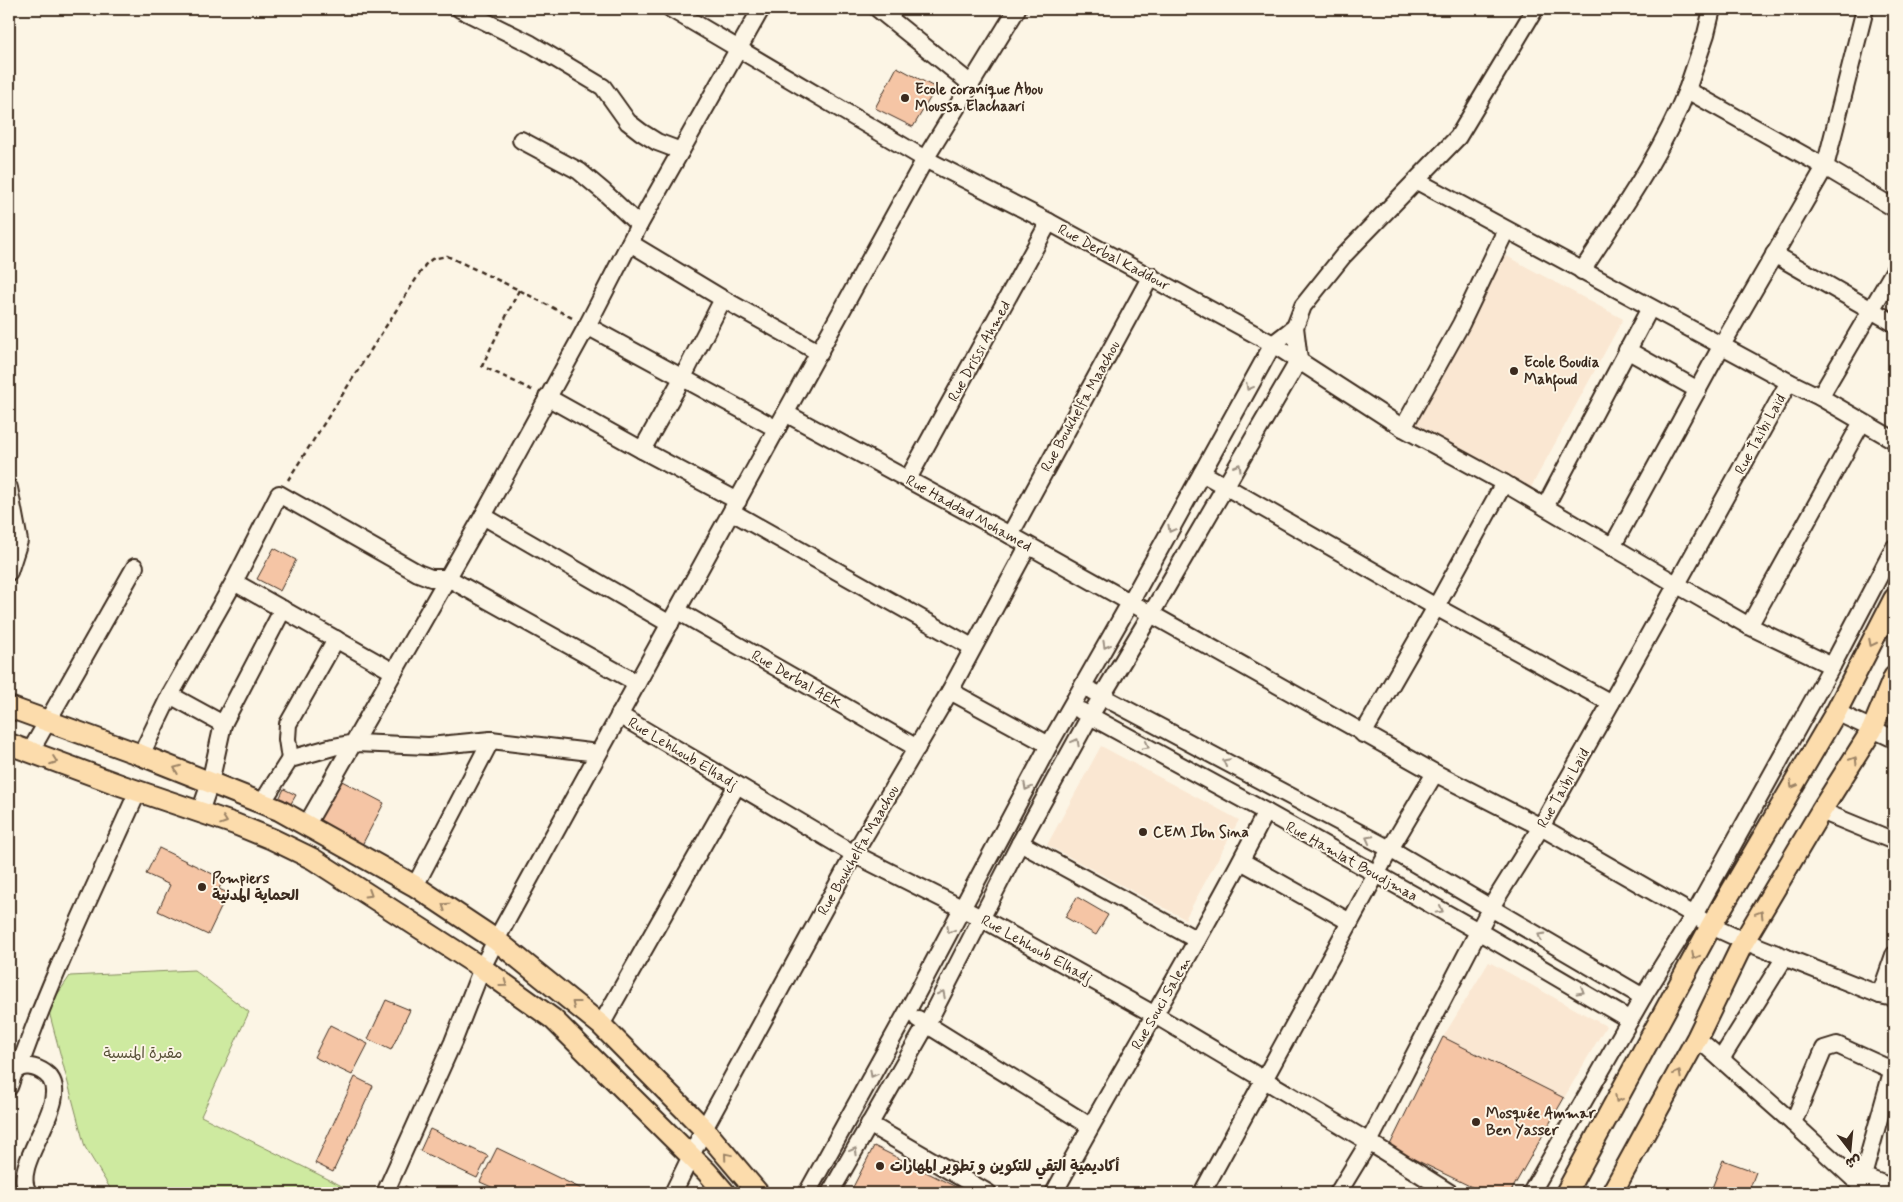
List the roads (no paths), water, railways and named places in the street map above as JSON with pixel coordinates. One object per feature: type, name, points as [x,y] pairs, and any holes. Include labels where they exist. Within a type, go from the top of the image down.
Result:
[{"type":"main road","points":[[1566,1193],[1703,920],[1836,712],[1894,599]]},
{"type":"main road","points":[[1612,1193],[1697,1038],[1744,941],[1821,811],[1872,730],[1894,677]]},
{"type":"main road","points":[[9,707],[141,755],[262,803],[307,824],[415,886],[496,940],[601,1025],[704,1129],[758,1193]]},
{"type":"main road","points":[[9,744],[272,839],[313,859],[482,968],[553,1019],[725,1193]]},
{"type":"street","points":[[460,9],[531,44],[603,87],[628,122],[657,142],[681,151]]},
{"type":"street","name":"Rue Derbal Kaddour","points":[[671,9],[926,159],[1049,222],[1273,344],[1403,428],[1504,483],[1749,626],[1832,666]]},
{"type":"street","points":[[307,824],[483,516],[587,326],[639,225],[761,9]]},
{"type":"street","points":[[878,9],[971,84]]},
{"type":"street","points":[[385,1193],[453,1042],[482,968],[496,940],[926,159],[1017,9]]},
{"type":"street","points":[[807,1193],[907,1012],[1049,745],[1084,686],[1273,344],[1294,327],[1303,306],[1344,256],[1458,137],[1535,9]]},
{"type":"street","points":[[1582,271],[1672,126],[1706,34],[1712,9]]},
{"type":"street","points":[[1612,547],[1722,345],[1825,166],[1865,9]]},
{"type":"street","points":[[1686,90],[1825,166],[1894,208]]},
{"type":"street","points":[[521,140],[579,171],[639,225]]},
{"type":"street","points":[[1417,181],[1788,382],[1820,397],[1894,440]]},
{"type":"street","name":"Rue Drissi Ahmed","points":[[908,479],[1049,222]]},
{"type":"street","points":[[1403,428],[1461,324],[1506,230]]},
{"type":"street","points":[[630,243],[723,299],[820,353]]},
{"type":"street","points":[[1774,254],[1894,324]]},
{"type":"street","points":[[1820,397],[1894,271]]},
{"type":"street","name":"Rue Boukhelfa Maachou","points":[[1010,535],[1150,276]]},
{"type":"street","points":[[642,450],[683,377],[723,299]]},
{"type":"street","points":[[1545,507],[1650,308]]},
{"type":"street","points":[[587,326],[777,429]]},
{"type":"street","points":[[830,1193],[927,1024],[1020,843],[1090,716],[1152,614],[1299,360],[1294,327]]},
{"type":"street","points":[[1627,350],[1698,390]]},
{"type":"street","name":"Rue Taïbi Laïd","points":[[1338,1193],[1369,1142],[1491,907],[1540,828],[1612,703],[1788,382]]},
{"type":"street","points":[[547,397],[642,450],[972,647]]},
{"type":"street","name":"Rue Haddad Mohamed","points":[[786,414],[1010,535],[1363,734],[1540,828],[1703,920],[1744,941],[1887,997]]},
{"type":"street","points":[[1749,626],[1862,422]]},
{"type":"street","points":[[1202,473],[1436,607],[1612,703]]},
{"type":"street","points":[[1363,734],[1504,483]]},
{"type":"street","points":[[9,488],[19,541],[9,572]]},
{"type":"street","points":[[141,755],[170,695],[234,582],[279,494],[418,573],[431,578],[448,578],[637,683]]},
{"type":"street","name":"Rue Derbal AEK","points":[[483,516],[917,748]]},
{"type":"street","name":"Rue Boukhelfa Maachou","points":[[673,1193],[704,1129],[854,854],[950,691],[1028,546]]},
{"type":"street","points":[[1531,1193],[1643,996],[1703,920],[1894,548]]},
{"type":"street","points":[[30,752],[135,567]]},
{"type":"street","points":[[234,582],[394,672]]},
{"type":"street","points":[[200,812],[210,783],[222,724],[283,609]]},
{"type":"street","points":[[262,803],[290,759],[287,739],[288,724],[336,639]]},
{"type":"street","name":"Rue Hamlat Boudjmaa","points":[[1084,686],[1390,849],[1643,996]]},
{"type":"street","points":[[950,691],[1049,745]]},
{"type":"street","points":[[170,695],[222,724]]},
{"type":"street","name":"Rue Hamlat Boudjmaa","points":[[1072,706],[1478,931],[1630,1020]]},
{"type":"street","points":[[1836,712],[1894,739]]},
{"type":"street","name":"Rue Lehhoub Elhadj","points":[[619,715],[854,854],[981,918],[1155,1015],[1369,1142],[1450,1193]]},
{"type":"street","points":[[290,759],[354,743],[429,746],[491,740],[598,753]]},
{"type":"street","points":[[415,886],[491,740]]},
{"type":"street","points":[[1202,1193],[1390,849],[1435,773]]},
{"type":"street","points":[[601,1025],[737,785]]},
{"type":"street","points":[[19,1068],[42,1006],[138,792]]},
{"type":"street","points":[[1821,811],[1894,841]]},
{"type":"street","name":"Rue Souci Salem","points":[[1054,1193],[1090,1126],[1155,1015],[1241,861],[1266,812]]},
{"type":"street","points":[[1020,843],[1197,940]]},
{"type":"street","points":[[1241,861],[1350,922]]},
{"type":"street","points":[[1887,997],[1894,955]]},
{"type":"street","points":[[1721,1059],[1785,958]]},
{"type":"street","points":[[907,1012],[1090,1126]]},
{"type":"street","points":[[1697,1038],[1845,1170],[1868,1193]]},
{"type":"street","points":[[1793,1123],[1824,1049],[1837,1045],[1893,1067],[1863,1176]]},
{"type":"street","points":[[9,1087],[14,1072],[26,1066],[43,1072],[50,1077],[56,1089],[54,1099],[26,1168],[23,1180],[24,1188],[28,1193]]},
{"type":"street","points":[[869,1124],[988,1193]]},
{"type":"street","points":[[1845,1170],[1894,1188]]},
{"type":"place","name":"Ecole coranique Abou Moussa Elachaari","points":[[905,98]]},
{"type":"place","name":"Ecole Boudia Mahfoud","points":[[1514,371]]},
{"type":"place","name":"CEM Ibn Sina","points":[[1143,832]]},
{"type":"place","name":"Pompiers الحماية المدنية","points":[[202,887]]},
{"type":"place","name":"Mosquée Ammar Ben Yasser","points":[[1476,1122]]},
{"type":"place","name":"أكاديمية التقي للتكوين و تطوير المهارات","points":[[880,1166]]},
{"type":"park label","name":"مقبرة المنسية","points":[[143,1053]]}]
